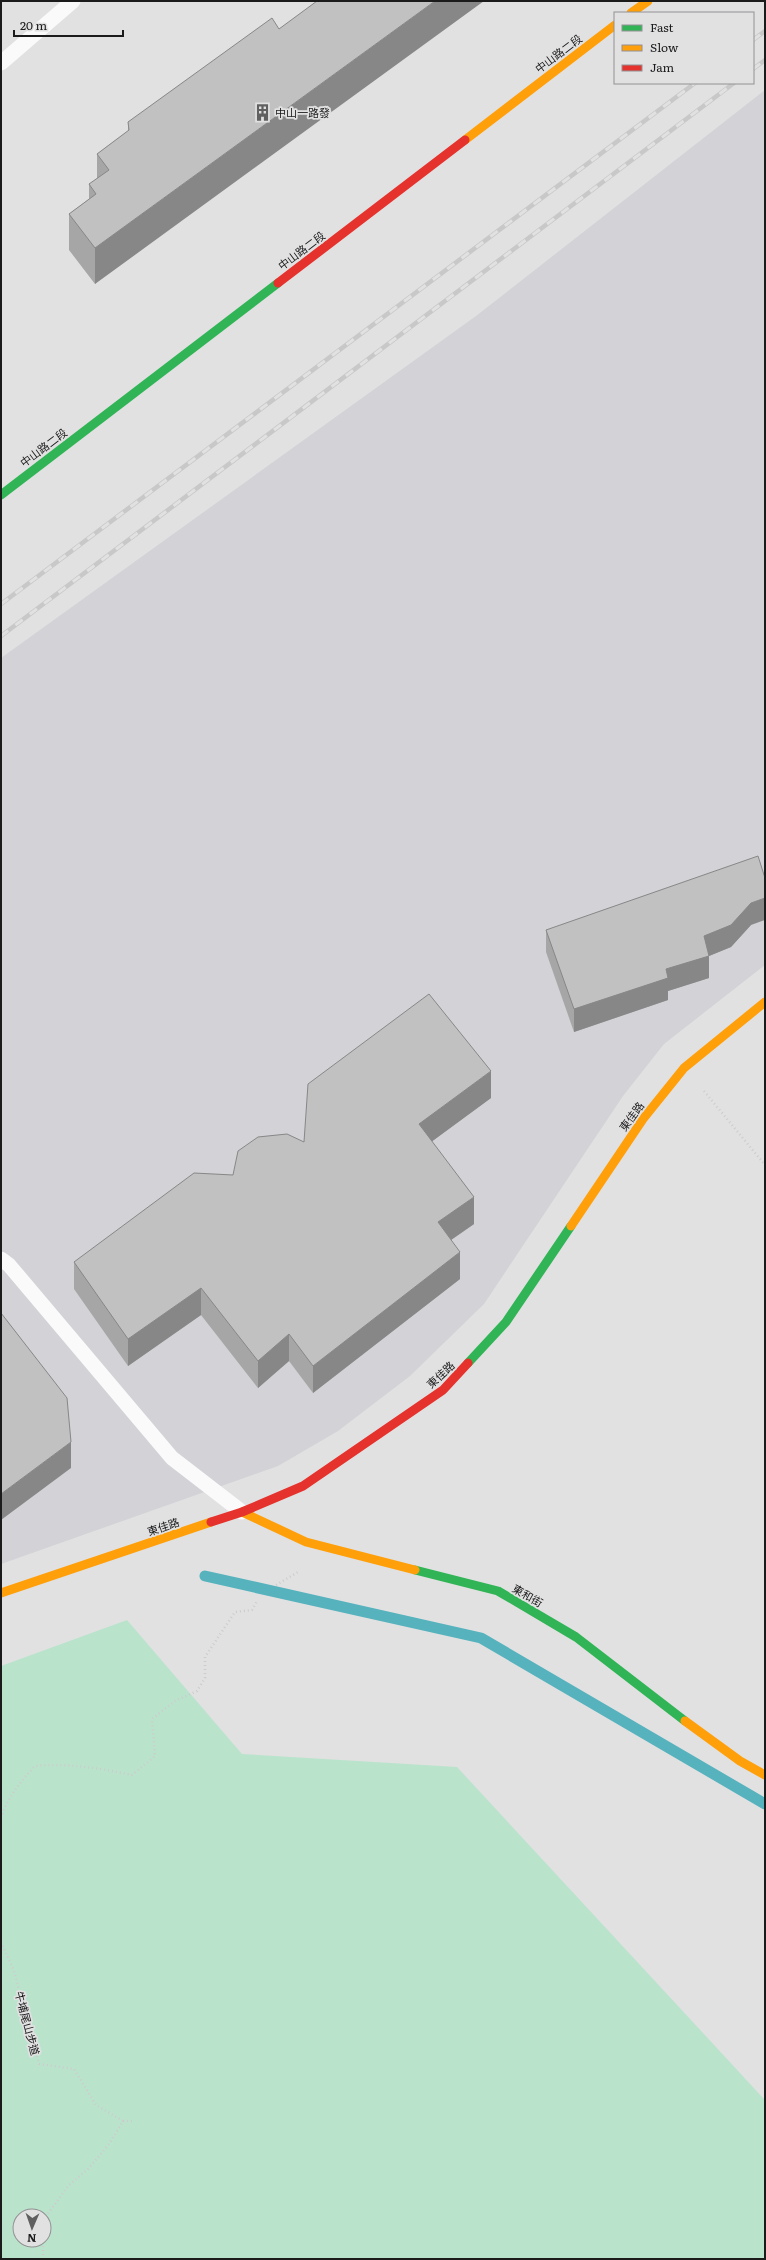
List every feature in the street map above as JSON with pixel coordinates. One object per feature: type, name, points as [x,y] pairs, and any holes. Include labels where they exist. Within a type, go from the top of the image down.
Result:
[{"type":"street","points":[[632,12],[648,1]]},
{"type":"street","name":"中山路二段","points":[[1,495],[614,26]]},
{"type":"street","name":"東佳路","points":[[1,1593],[242,1512],[303,1486],[443,1390],[506,1322],[642,1119],[684,1068],[765,1002]]},
{"type":"street","name":"東和街","points":[[242,1512],[306,1542],[498,1591],[576,1636],[662,1705],[740,1761],[765,1775]]},
{"type":"lane","points":[[1,63],[72,1]]},
{"type":"lane","points":[[1,1259],[9,1265],[172,1458],[242,1512]]},
{"type":"path","points":[[684,1068],[765,1165]]},
{"type":"path","points":[[1,1818],[16,1786],[35,1766],[56,1764],[89,1766],[132,1774],[155,1756],[152,1719],[174,1701],[197,1691],[205,1678],[205,1657],[235,1612],[252,1610],[257,1601]]},
{"type":"path","name":"牛埔尾山步道","points":[[1,1942],[14,1971],[39,2064],[74,2069],[96,2106],[122,2121]]},
{"type":"path","points":[[52,2208],[68,2186],[89,2168],[109,2144],[122,2121],[132,2121]]},
{"type":"path","points":[[43,2248],[43,2259]]},
{"type":"shaded area","points":[[765,90],[765,965],[664,1044],[623,1096],[484,1304],[410,1376],[338,1431],[278,1466],[1,1564],[1,658],[476,316]]},
{"type":"green space","points":[[127,1620],[242,1754],[457,1767],[765,2100],[765,2259],[1,2259],[1,1666]]},
{"type":"building","points":[[317,1],[435,1],[95,248],[69,214],[96,194],[89,184],[109,170],[97,154],[129,130],[128,122],[272,18],[279,29]]},
{"type":"building","points":[[758,856],[765,878],[765,898],[751,903],[731,925],[704,936],[709,956],[666,969],[668,978],[574,1009],[546,930]]},
{"type":"building","points":[[429,994],[491,1071],[419,1124],[474,1197],[438,1222],[460,1252],[313,1366],[289,1334],[258,1361],[201,1288],[128,1339],[74,1262],[194,1173],[233,1175],[238,1151],[258,1137],[287,1134],[304,1142],[308,1084]]},
{"type":"building","points":[[1,1313],[67,1398],[71,1442],[1,1494]]},
{"type":"waterway","points":[[205,1576],[481,1638],[765,1804]]},
{"type":"railway","points":[[754,39],[765,31]]},
{"type":"railway","points":[[754,68],[765,60]]},
{"type":"railway","points":[[1,604],[694,84]]},
{"type":"railway","points":[[1,636],[733,84]]},
{"type":"traffic: fast","points":[[1,495],[278,283]]},
{"type":"traffic: fast","points":[[468,1363],[506,1322],[571,1226]]},
{"type":"traffic: fast","points":[[415,1570],[498,1591],[576,1637],[685,1721]]},
{"type":"traffic: slow","points":[[632,12],[648,1]]},
{"type":"traffic: slow","points":[[465,140],[614,26]]},
{"type":"traffic: slow","points":[[571,1226],[643,1119],[684,1068],[765,1002]]},
{"type":"traffic: slow","points":[[242,1512],[306,1542],[415,1570]]},
{"type":"traffic: slow","points":[[1,1593],[211,1522]]},
{"type":"traffic: slow","points":[[685,1721],[740,1761],[765,1775]]},
{"type":"traffic: jam","points":[[278,283],[465,140]]},
{"type":"traffic: jam","points":[[211,1522],[242,1512],[303,1486],[443,1390],[468,1363]]},
{"type":"place","name":"中山一路發","points":[[262,112]]}]
